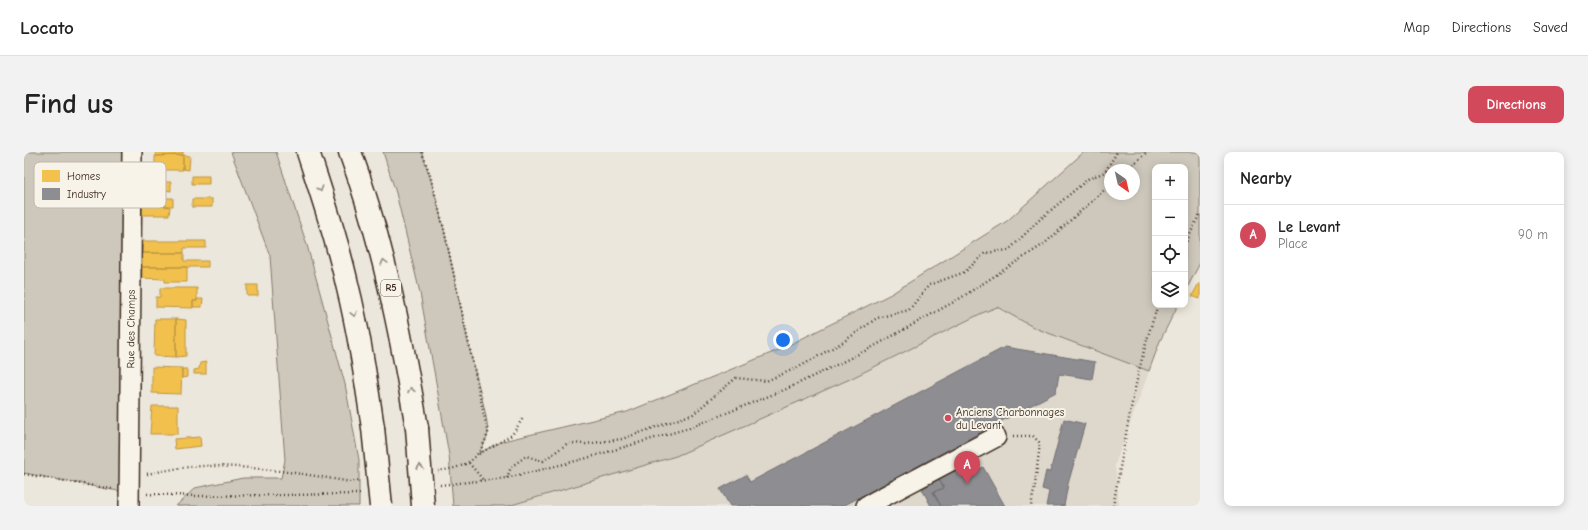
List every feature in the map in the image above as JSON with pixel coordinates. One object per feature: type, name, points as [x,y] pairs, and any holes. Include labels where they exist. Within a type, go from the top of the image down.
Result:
[{"type":"highway","points":[[308,152],[347,283],[364,367],[373,428],[375,500]]},
{"type":"highway","name":"R5","points":[[350,152],[364,190],[388,277],[405,358],[417,428],[423,506]]},
{"type":"street","name":"Rue des Champs","points":[[132,152],[132,162]]},
{"type":"street","name":"Rue des Champs","points":[[129,499],[132,208]]},
{"type":"street","points":[[866,506],[996,437]]},
{"type":"path","points":[[507,478],[511,466],[526,456],[543,461],[568,443],[586,444],[622,439],[692,414],[736,378],[766,381],[799,367],[843,342],[877,318],[909,310],[929,285],[965,272],[985,253],[1009,250],[1038,221],[1088,180],[1105,172],[1117,152]]},
{"type":"path","points":[[1134,164],[1147,152]]},
{"type":"path","points":[[438,485],[507,478],[580,460],[688,428],[789,388],[869,349],[959,299],[1044,244],[1104,190]]},
{"type":"path","points":[[1188,239],[1200,213]]},
{"type":"path","points":[[1113,506],[1134,391],[1147,337],[1157,308]]},
{"type":"path","points":[[479,454],[512,435],[523,418]]},
{"type":"path","points":[[996,437],[1033,436],[1040,443],[1031,506]]},
{"type":"path","points":[[469,463],[484,480]]},
{"type":"path","points":[[24,474],[129,499],[196,496],[375,500]]},
{"type":"shaded area","points":[[24,152],[132,152],[132,162],[34,162],[34,208],[132,208],[129,493],[24,473]]},
{"type":"shaded area","points":[[231,152],[276,152],[307,245],[345,384],[359,460],[359,506],[176,506],[195,488],[243,478],[281,478],[285,460],[270,256]]},
{"type":"shaded area","points":[[383,152],[422,152],[430,176],[449,251],[472,361],[487,421],[488,434],[479,453],[503,441],[627,412],[781,349],[891,294],[1007,221],[1084,152],[1200,152],[1200,263],[1188,286],[1188,164],[1152,164],[1152,308],[1176,308],[1160,341],[1149,371],[1035,328],[997,307],[982,313],[850,379],[676,456],[508,506],[453,506],[449,455],[420,293],[396,193]]},
{"type":"shaded area","name":"Anciens Charbonnages du Levant","points":[[998,307],[1035,328],[1149,371],[1115,465],[1119,506],[508,506],[676,456],[850,379],[982,313]]},
{"type":"building: Homes","points":[[156,152],[183,152],[183,155],[156,156]]},
{"type":"building: Homes","points":[[183,155],[183,170],[166,170],[166,162],[155,162],[155,156]]},
{"type":"building: Homes","points":[[183,155],[190,156],[189,170],[183,169]]},
{"type":"building: Homes","points":[[192,176],[209,176],[209,184],[192,184]]},
{"type":"building: Homes","points":[[166,182],[171,182],[171,191],[166,190]]},
{"type":"building: Homes","points":[[166,198],[173,198],[173,206],[166,206]]},
{"type":"building: Homes","points":[[192,199],[212,199],[212,207],[192,207]]},
{"type":"building: Homes","points":[[170,207],[169,215],[142,215],[142,208]]},
{"type":"building: Homes","points":[[143,241],[206,241],[206,248],[184,248],[184,253],[142,253]]},
{"type":"building: Homes","points":[[142,253],[184,253],[184,261],[208,261],[208,267],[142,267]]},
{"type":"building: Homes","points":[[142,267],[187,267],[187,282],[165,282],[165,279],[142,278]]},
{"type":"building: Homes","points":[[1199,283],[1200,284],[1200,299],[1192,296]]},
{"type":"building: Homes","points":[[247,285],[258,285],[258,296],[247,296]]},
{"type":"building: Homes","points":[[160,288],[197,288],[197,301],[193,301],[193,308],[156,307],[156,297],[160,297]]},
{"type":"building: Homes","points":[[197,299],[203,299],[202,307],[193,307],[193,301],[197,301]]},
{"type":"building: Homes","points":[[155,319],[176,319],[176,357],[154,356]]},
{"type":"building: Homes","points":[[176,319],[186,320],[186,356],[176,357]]},
{"type":"building: Homes","points":[[206,362],[206,374],[194,374],[194,370],[199,369],[200,363]]},
{"type":"building: Homes","points":[[152,367],[182,368],[181,394],[152,393]]},
{"type":"building: Homes","points":[[182,369],[187,369],[187,377],[182,378]]},
{"type":"building: Homes","points":[[152,406],[178,406],[178,434],[150,434]]},
{"type":"building: Homes","points":[[200,437],[201,446],[175,449],[174,439]]},
{"type":"building: Industry","points":[[1005,347],[1095,362],[1092,379],[1059,374],[1056,392],[843,506],[730,506],[720,489],[746,475],[750,482]]},
{"type":"building: Industry","points":[[1064,419],[1085,424],[1068,484],[1064,506],[1046,506],[1049,491],[1042,489],[1046,471],[1050,472]]},
{"type":"building: Industry","points":[[969,463],[974,472],[983,467],[1005,506],[941,506],[933,492],[944,488],[939,479]]},
{"type":"building: Industry","points":[[939,479],[944,488],[933,492],[941,506],[931,506],[922,489]]},
{"type":"place","name":"Anciens Charbonnages du Levant","points":[[948,418]]},
{"type":"place","name":"Le Levant","points":[[967,484]]}]
